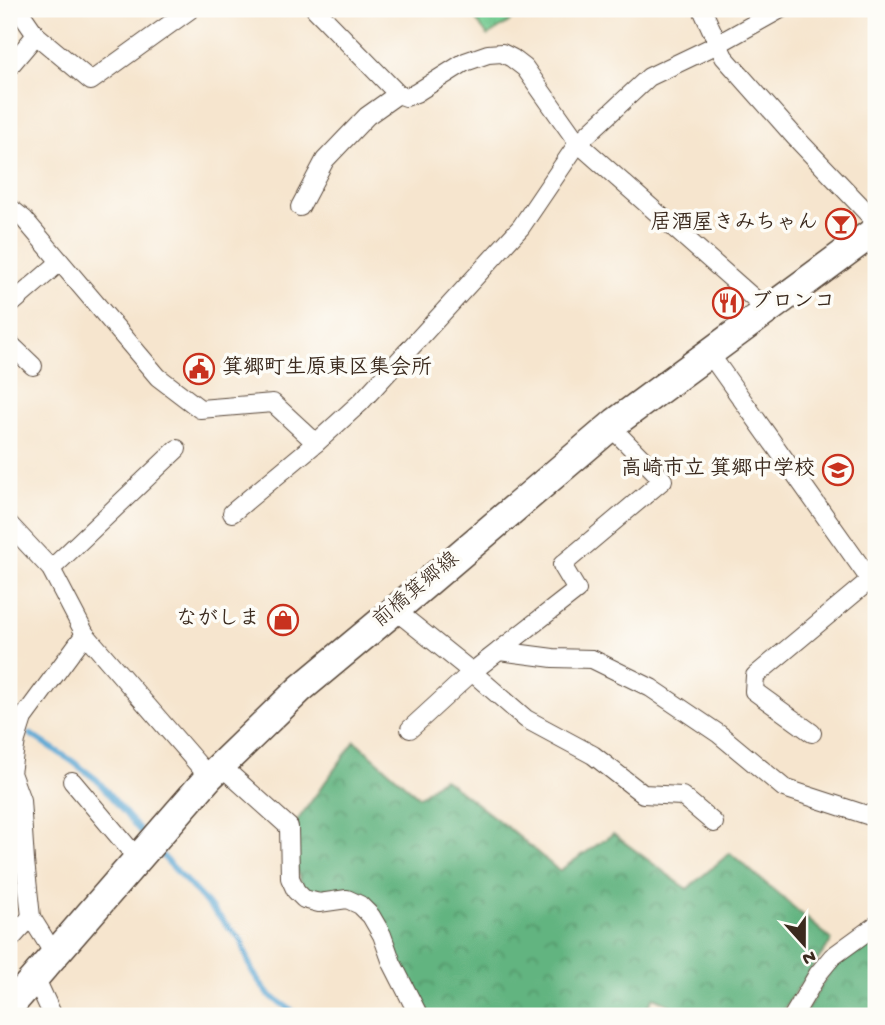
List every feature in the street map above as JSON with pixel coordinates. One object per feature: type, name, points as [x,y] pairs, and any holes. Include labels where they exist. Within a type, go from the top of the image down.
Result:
[{"type":"main road","name":"前橋箕郷線","points":[[9,1007],[214,771],[299,689],[610,426],[876,230]]},
{"type":"street","points":[[18,9],[36,35],[91,81],[191,9]]},
{"type":"street","points":[[315,9],[398,94],[406,97],[465,62],[488,54],[502,54],[512,58],[525,68],[579,143],[767,310]]},
{"type":"street","points":[[702,9],[724,57],[876,222]]},
{"type":"street","points":[[232,513],[361,402],[521,227],[579,143],[649,77],[718,44],[781,9]]},
{"type":"street","points":[[9,67],[36,35]]},
{"type":"street","points":[[300,207],[325,160],[367,116],[398,94]]},
{"type":"street","points":[[9,207],[24,219],[158,377],[200,410],[273,403],[316,443]]},
{"type":"street","points":[[9,306],[60,262]]},
{"type":"street","points":[[9,343],[33,366]]},
{"type":"street","points":[[709,353],[873,584],[755,676],[754,691],[811,733]]},
{"type":"street","points":[[410,729],[472,672],[577,590],[562,565],[663,480],[610,426]]},
{"type":"street","points":[[51,569],[177,449]]},
{"type":"street","points":[[10,529],[51,569],[85,634],[214,771],[289,827],[290,878],[296,891],[304,899],[319,903],[347,899],[360,905],[372,916],[392,964],[419,1016]]},
{"type":"street","points":[[395,610],[526,719],[593,755],[643,794],[682,796],[714,823]]},
{"type":"street","points":[[54,954],[31,917],[24,861],[23,815],[11,759],[16,740],[16,723],[85,634]]},
{"type":"street","points":[[499,651],[553,658],[592,659],[651,688],[719,734],[784,788],[876,818]]},
{"type":"street","points":[[72,781],[144,850]]},
{"type":"street","points":[[9,831],[23,815]]},
{"type":"street","points":[[9,941],[31,917]]},
{"type":"street","points":[[793,1016],[818,974],[832,957],[876,925]]},
{"type":"street","points":[[35,977],[53,1016]]},
{"type":"green space","points":[[468,9],[528,9],[488,36]]},
{"type":"green space","points":[[355,741],[419,797],[443,778],[559,871],[613,834],[687,889],[730,853],[832,940],[780,1016],[690,1016],[654,997],[643,1016],[430,1016],[400,962],[386,923],[375,908],[364,897],[345,889],[313,893],[303,887],[297,871],[297,821]]},
{"type":"green space","points":[[876,934],[876,1016],[803,1016],[831,970]]},
{"type":"waterway","points":[[30,734],[97,780],[147,839]]},
{"type":"waterway","points":[[157,850],[241,940],[252,971],[268,994],[299,1016]]},
{"type":"place","name":"居酒屋きみちゃん","points":[[841,224]]},
{"type":"place","name":"ブロンコ","points":[[728,303]]},
{"type":"place","name":"箕郷町生原東区集会所","points":[[199,369]]},
{"type":"place","name":"高崎市立 箕郷中学校","points":[[838,470]]},
{"type":"place","name":"ながしま","points":[[283,620]]}]
